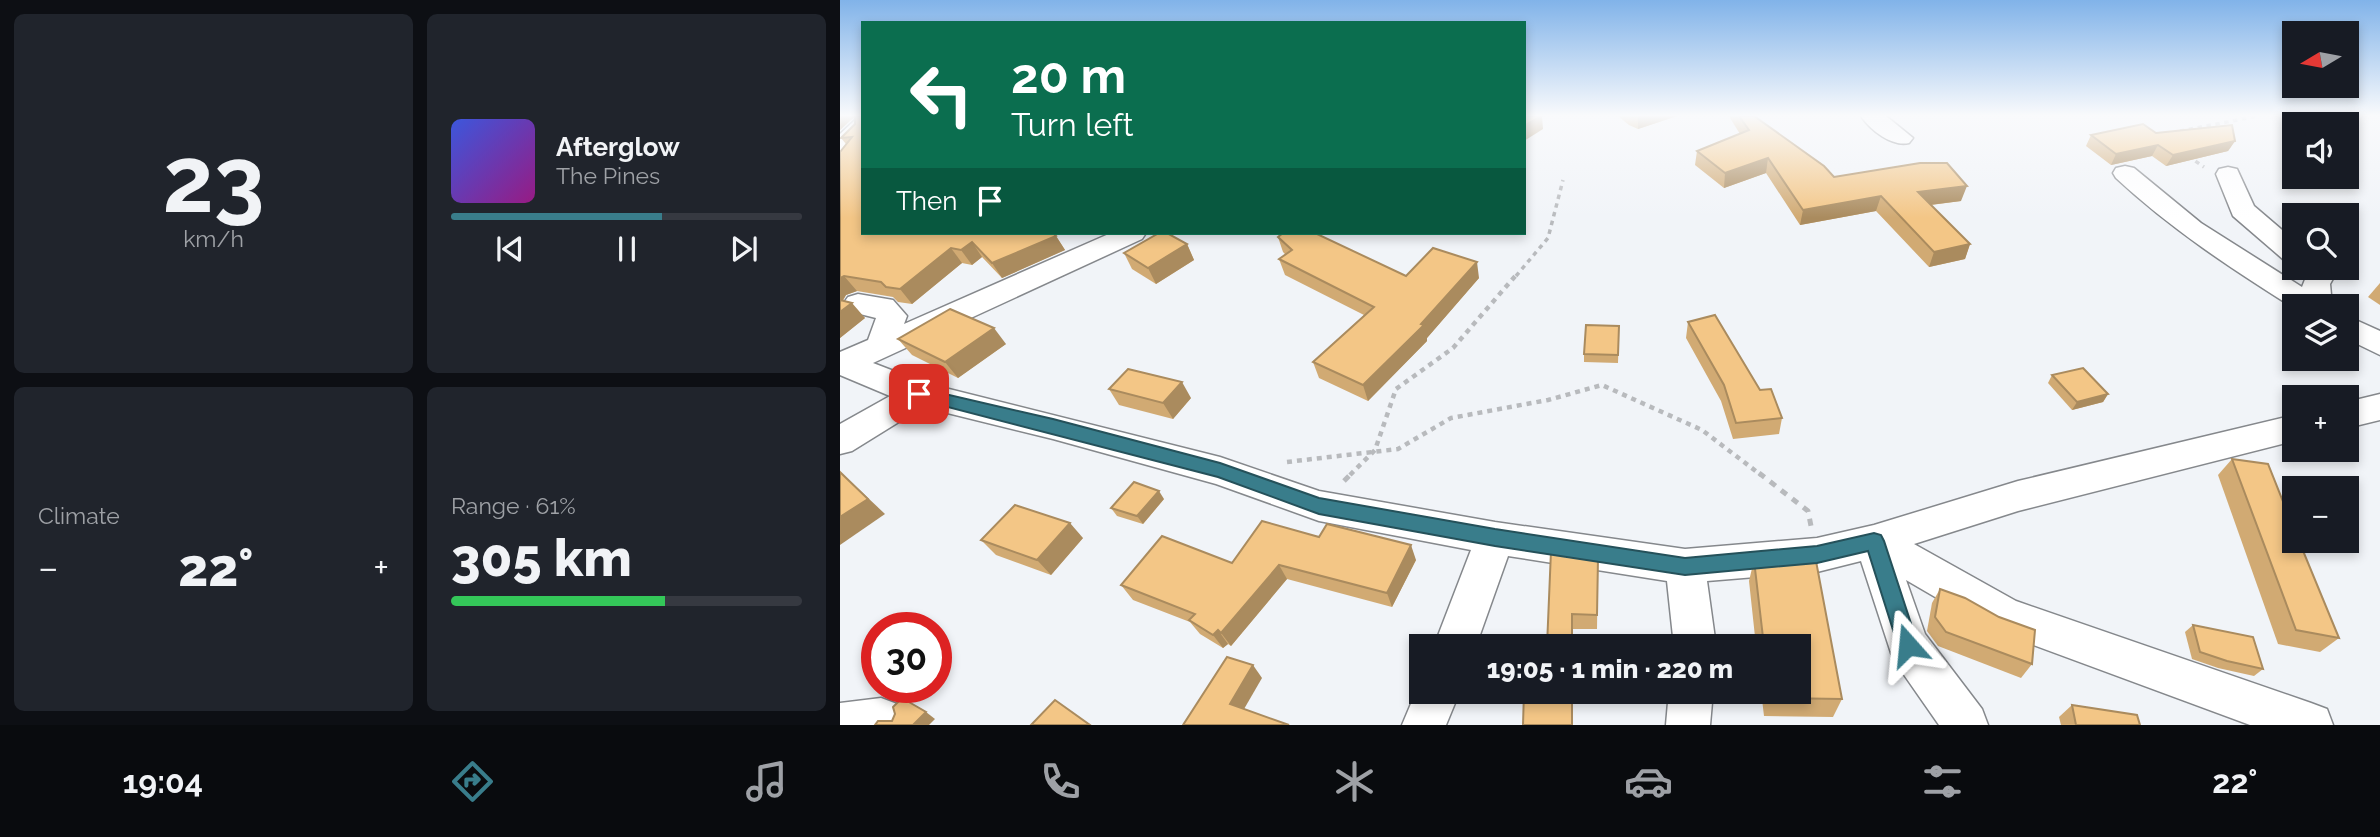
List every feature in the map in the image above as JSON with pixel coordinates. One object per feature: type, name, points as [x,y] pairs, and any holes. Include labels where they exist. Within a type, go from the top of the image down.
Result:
[{"type":"street","points":[[2125,173],[2153,200],[2232,258],[2294,294]]},
{"type":"street","points":[[2228,174],[2242,210],[2282,244]]},
{"type":"street","points":[[841,364],[1129,235]]},
{"type":"street","points":[[858,304],[883,307],[892,316],[881,347]]},
{"type":"street","points":[[2359,333],[2380,344]]},
{"type":"street","points":[[841,364],[919,394],[1053,426],[1220,471],[1319,506],[1495,538],[1685,566],[1817,555],[1874,541],[2018,496],[2282,431]]},
{"type":"street","points":[[840,441],[919,394]]},
{"type":"street","points":[[2359,412],[2380,407]]},
{"type":"street","points":[[1459,634],[1495,538]]},
{"type":"street","points":[[1874,541],[1908,645],[1966,725]]},
{"type":"street","points":[[1874,541],[2004,617],[2311,725]]},
{"type":"street","points":[[1685,566],[1694,634]]},
{"type":"street","points":[[1423,725],[1432,704]]},
{"type":"street","points":[[1688,725],[1690,704]]},
{"type":"path","points":[[2180,150],[2210,171],[2228,174]]},
{"type":"path","points":[[1319,506],[1375,450],[1396,389],[1453,348],[1548,238],[1563,180]]},
{"type":"path","points":[[1285,462],[1398,449],[1451,418],[1548,400],[1602,385],[1702,430],[1808,511],[1817,555]]},
{"type":"building","points":[[861,150],[861,235],[1056,236],[992,263],[972,242],[961,250],[951,248],[900,289],[886,287],[881,282],[844,276],[840,278],[840,152]]},
{"type":"building","points":[[1801,150],[1834,177],[1920,163],[1947,163],[1967,186],[1918,192],[1970,244],[1934,252],[1881,196],[1803,210],[1768,158],[1725,173],[1697,151]]},
{"type":"building","points":[[2111,150],[2135,150],[2116,154]]},
{"type":"building","points":[[2165,150],[2196,150],[2173,155]]},
{"type":"building","points":[[1156,235],[1171,235],[1187,244],[1148,268],[1124,253]]},
{"type":"building","points":[[1319,235],[1406,276],[1433,248],[1477,262],[1421,324],[1424,325],[1363,385],[1313,362],[1374,307],[1279,259],[1292,250],[1278,237]]},
{"type":"building","points":[[840,300],[852,303],[840,312]]},
{"type":"building","points":[[950,309],[994,328],[945,362],[898,339]]},
{"type":"building","points":[[1715,315],[1760,390],[1771,389],[1782,418],[1736,423],[1724,385],[1688,322]]},
{"type":"building","points":[[1586,325],[1619,326],[1618,355],[1584,354]]},
{"type":"building","points":[[2083,368],[2108,394],[2077,402],[2052,375]]},
{"type":"building","points":[[1128,369],[1182,382],[1163,403],[1109,389]]},
{"type":"building","points":[[2232,459],[2268,464],[2282,499],[2282,553],[2304,553],[2339,638],[2296,630]]},
{"type":"building","points":[[840,472],[868,499],[840,517]]},
{"type":"building","points":[[1134,482],[1159,491],[1137,516],[1111,508]]},
{"type":"building","points":[[1015,505],[1070,523],[1037,560],[981,540]]},
{"type":"building","points":[[1262,521],[1319,537],[1327,524],[1411,545],[1387,593],[1279,565],[1221,633],[1218,630],[1213,635],[1189,620],[1195,614],[1121,585],[1162,536],[1232,563]]},
{"type":"building","points":[[1551,551],[1598,558],[1597,615],[1572,614],[1572,634],[1548,634]]},
{"type":"building","points":[[1754,560],[1816,561],[1842,699],[1811,699],[1811,634],[1763,634]]},
{"type":"building","points":[[1940,589],[1965,598],[1999,617],[2035,630],[2032,664],[1946,632],[1935,617]]},
{"type":"building","points":[[2193,625],[2253,637],[2263,669],[2200,652]]},
{"type":"building","points":[[1227,657],[1253,665],[1230,704],[1289,725],[1183,725]]},
{"type":"building","points":[[1055,700],[1090,725],[1031,725]]},
{"type":"building","points":[[897,703],[911,703],[926,712],[913,725],[875,725],[878,721],[892,721],[895,714],[893,707]]},
{"type":"building","points":[[1524,704],[1572,704],[1572,725],[1523,725]]},
{"type":"building","points":[[2072,705],[2137,715],[2140,725],[2076,725]]},
{"type":"route","points":[[919,394],[1053,426],[1220,471],[1319,506],[1495,538],[1685,566],[1817,555],[1874,541],[1908,645]]}]
